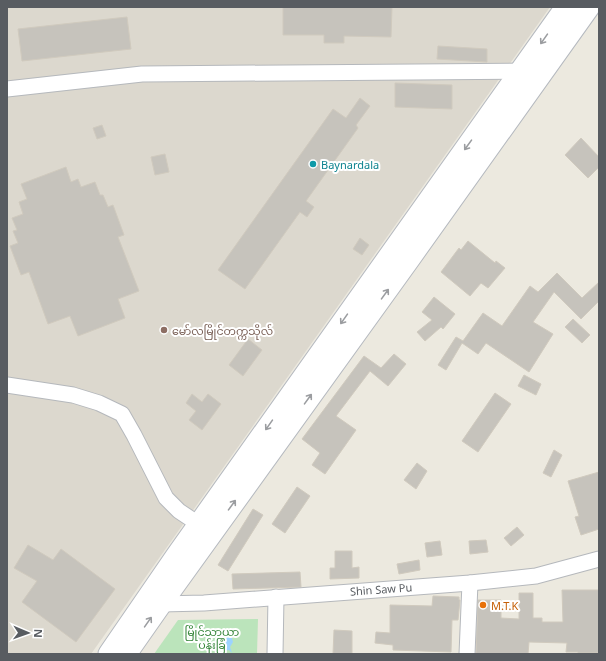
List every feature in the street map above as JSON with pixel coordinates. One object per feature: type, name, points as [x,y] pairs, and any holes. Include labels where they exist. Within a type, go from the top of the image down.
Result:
[{"type":"main road","points":[[126,654],[161,604],[206,529],[402,253],[521,70],[566,7]]},
{"type":"main road","points":[[402,253],[544,71],[589,7]]},
{"type":"main road","points":[[109,654],[177,555],[206,529]]},
{"type":"street","points":[[7,88],[142,74],[544,71]]},
{"type":"street","points":[[7,385],[73,395],[99,403],[122,414],[166,498],[179,511],[206,529]]},
{"type":"street","name":"Shin Saw Pu","points":[[161,604],[204,603],[470,583],[536,576],[599,559]]},
{"type":"street","points":[[467,654],[470,583]]},
{"type":"street","points":[[275,654],[276,597]]},
{"type":"shaded area","name":"မော်လမြိုင်တက္ကသိုလ်","points":[[7,7],[550,7],[91,654],[7,654]]},
{"type":"green space","name":"မြိုင်သာယာ ပန်းခြံ","points":[[258,619],[257,654],[154,654],[178,620]]},
{"type":"water","points":[[227,633],[231,635],[233,642],[230,647],[232,653],[229,650],[222,651],[225,647],[223,637]]},
{"type":"building","points":[[283,7],[392,7],[391,37],[344,36],[344,43],[324,43],[324,35],[283,35]]},
{"type":"building","points":[[127,17],[131,49],[22,61],[18,29]]},
{"type":"building","points":[[438,46],[487,49],[487,62],[437,59]]},
{"type":"building","points":[[395,83],[452,85],[452,109],[395,107]]},
{"type":"building","name":"Baynardala","points":[[360,98],[370,106],[356,125],[358,128],[306,201],[314,207],[307,217],[300,212],[245,289],[218,270],[333,109],[346,118]]},
{"type":"building","points":[[102,125],[106,136],[97,139],[93,128]]},
{"type":"building","points":[[581,138],[599,157],[599,167],[588,178],[565,155]]},
{"type":"building","points":[[165,154],[169,172],[155,175],[151,157]]},
{"type":"building","points":[[66,167],[71,182],[78,179],[81,187],[95,182],[100,195],[103,195],[108,207],[113,205],[124,235],[118,237],[139,291],[118,299],[125,318],[78,336],[70,316],[48,324],[29,272],[21,275],[10,246],[18,243],[13,231],[17,230],[12,218],[23,214],[19,202],[27,199],[21,184]]},
{"type":"building","points":[[360,238],[369,245],[362,255],[353,249]]},
{"type":"building","points":[[468,241],[495,263],[496,261],[505,268],[488,288],[481,283],[470,296],[441,272],[459,248],[461,250]]},
{"type":"building","points":[[557,273],[582,298],[599,282],[599,301],[581,319],[554,292],[533,322],[553,334],[529,372],[486,343],[478,354],[462,343],[446,370],[438,365],[456,337],[463,341],[483,313],[502,326],[530,286],[538,292]]},
{"type":"building","points":[[434,297],[455,314],[443,329],[441,327],[425,341],[417,332],[432,320],[422,312]]},
{"type":"building","points":[[573,319],[590,335],[582,343],[565,327]]},
{"type":"building","points":[[248,339],[262,350],[243,376],[229,365]]},
{"type":"building","points":[[394,354],[406,364],[388,386],[370,371],[336,416],[356,430],[325,474],[312,465],[320,453],[302,439],[364,356],[381,368]]},
{"type":"building","points":[[524,375],[541,384],[536,395],[518,386]]},
{"type":"building","points":[[495,393],[511,404],[478,452],[462,441]]},
{"type":"building","points":[[192,394],[202,402],[208,394],[221,404],[202,430],[189,420],[196,411],[186,403]]},
{"type":"building","points":[[554,450],[562,455],[551,477],[543,473]]},
{"type":"building","points":[[417,463],[427,471],[416,489],[404,480]]},
{"type":"building","points":[[599,472],[599,529],[581,535],[575,517],[579,516],[568,481]]},
{"type":"building","points":[[297,487],[310,496],[285,533],[272,524]]},
{"type":"building","points":[[253,509],[263,515],[228,571],[218,565]]},
{"type":"building","points":[[517,527],[524,535],[511,546],[504,538]]},
{"type":"building","points":[[486,540],[488,552],[470,554],[469,541]]},
{"type":"building","points":[[440,541],[442,555],[427,557],[425,543]]},
{"type":"building","points":[[28,545],[53,560],[61,549],[115,589],[76,642],[22,602],[37,581],[14,568]]},
{"type":"building","points":[[335,551],[352,551],[352,568],[359,567],[359,578],[330,579],[330,568],[335,568]]},
{"type":"building","points":[[419,560],[420,570],[399,574],[397,564]]},
{"type":"building","points":[[300,572],[301,587],[233,589],[232,574]]},
{"type":"building","points":[[562,590],[599,590],[599,653],[566,652],[567,643],[529,642],[528,654],[476,654],[478,600],[501,600],[501,618],[519,619],[519,593],[533,593],[533,618],[542,618],[542,622],[563,622]]},
{"type":"building","points":[[433,596],[459,597],[460,600],[458,620],[452,620],[451,652],[393,650],[393,645],[375,643],[376,632],[390,633],[390,605],[432,606]]},
{"type":"building","points":[[334,630],[352,631],[352,654],[333,654]]},
{"type":"place","name":"Baynardala","points":[[313,164]]},
{"type":"place","name":"မော်လမြိုင်တက္ကသိုလ်","points":[[164,330]]},
{"type":"place","name":"M.T.K","points":[[483,605]]}]
